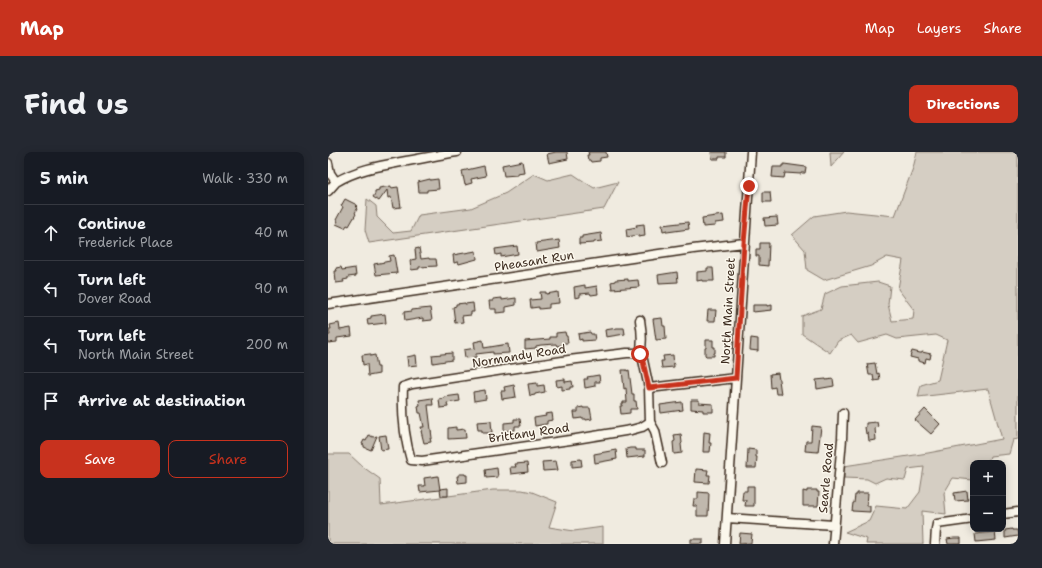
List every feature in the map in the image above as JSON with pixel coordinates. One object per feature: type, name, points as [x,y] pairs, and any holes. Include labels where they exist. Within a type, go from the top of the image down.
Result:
[{"type":"street","points":[[328,191],[336,182],[345,176],[358,172],[457,152]]},
{"type":"street","name":"North Main Street","points":[[725,544],[751,152]]},
{"type":"street","points":[[328,162],[330,173],[336,182]]},
{"type":"street","name":"Pheasant Run","points":[[328,304],[693,249],[744,243]]},
{"type":"street","points":[[640,320],[642,338],[640,354],[649,388],[650,422],[655,431],[662,463]]},
{"type":"street","name":"Normandy Road","points":[[411,459],[407,444],[402,397],[403,387],[412,384],[569,360],[627,353],[640,354]]},
{"type":"street","points":[[649,388],[736,378]]},
{"type":"street","name":"Searle Road","points":[[832,544],[843,413]]},
{"type":"street","name":"Brittany Road","points":[[411,459],[414,461],[436,459],[570,440],[631,430],[642,427],[650,422]]},
{"type":"street","points":[[1006,514],[1018,512]]},
{"type":"street","points":[[727,518],[834,525]]},
{"type":"street","points":[[935,544],[937,524],[970,519]]},
{"type":"shaded area","points":[[830,152],[844,152],[831,167]]},
{"type":"shaded area","points":[[917,152],[1018,152],[1018,439],[1013,440],[1009,454],[990,456],[989,460],[970,460],[970,480],[953,478],[944,493],[946,514],[922,511],[923,544],[866,544],[867,539],[845,532],[869,521],[876,506],[907,509],[920,492],[924,467],[908,469],[905,480],[886,478],[875,483],[867,479],[844,478],[844,466],[928,453],[1002,439],[988,389],[918,397],[921,385],[938,380],[947,340],[936,335],[897,339],[887,335],[858,343],[851,335],[838,341],[830,353],[802,334],[802,316],[821,309],[825,294],[842,286],[878,282],[890,286],[888,304],[892,321],[913,319],[914,310],[898,289],[903,260],[887,257],[871,266],[824,280],[807,270],[805,250],[792,235],[814,216],[846,211],[895,216],[913,168]]},
{"type":"shaded area","points":[[534,174],[548,180],[573,174],[594,188],[618,182],[604,209],[369,243],[365,230],[367,199],[376,206],[377,217],[393,233],[411,231],[419,215],[471,208],[506,193]]},
{"type":"shaded area","points":[[328,454],[349,454],[363,467],[380,479],[381,505],[493,490],[522,490],[532,492],[557,502],[549,527],[574,531],[603,527],[603,544],[328,544]]},
{"type":"building","points":[[567,152],[568,159],[549,163],[547,154]]},
{"type":"building","points":[[588,152],[606,152],[607,157],[600,158],[600,161],[591,162],[588,160]]},
{"type":"building","points":[[711,152],[726,152],[726,157],[712,159]]},
{"type":"building","points":[[522,161],[524,172],[517,173],[517,175],[504,176],[502,165]]},
{"type":"building","points":[[784,164],[806,167],[805,173],[785,173],[784,178],[772,177],[773,167],[782,167]]},
{"type":"building","points":[[484,166],[486,176],[471,179],[472,183],[465,185],[462,171]]},
{"type":"building","points":[[438,179],[439,189],[419,192],[418,182]]},
{"type":"building","points":[[391,186],[391,188],[398,187],[401,207],[393,208],[391,197],[388,198],[387,190],[379,201],[373,197],[375,191],[379,190],[379,188]]},
{"type":"building","points":[[763,192],[770,192],[771,202],[763,202]]},
{"type":"building","points":[[345,199],[357,205],[357,209],[356,214],[349,226],[347,225],[345,228],[336,224],[338,221],[336,220],[343,207],[341,206]]},
{"type":"building","points":[[723,215],[724,222],[715,223],[715,226],[703,227],[702,218]]},
{"type":"building","points":[[777,217],[778,225],[765,226],[764,218]]},
{"type":"building","points":[[688,222],[689,229],[667,232],[667,230],[663,231],[662,225]]},
{"type":"building","points":[[644,224],[645,236],[638,237],[638,235],[627,237],[626,229]]},
{"type":"building","points":[[601,233],[602,241],[579,244],[579,238],[582,238],[582,236]]},
{"type":"building","points":[[559,240],[560,248],[537,252],[536,243]]},
{"type":"building","points":[[760,243],[769,243],[768,266],[759,265],[759,256],[756,256],[756,249],[760,249]]},
{"type":"building","points":[[517,246],[518,254],[501,257],[501,254],[496,255],[495,249]]},
{"type":"building","points":[[419,248],[421,259],[436,259],[437,266],[419,267],[419,269],[411,270],[410,260],[416,259],[415,249]]},
{"type":"building","points":[[476,251],[477,259],[459,264],[458,262],[454,263],[453,255]]},
{"type":"building","points":[[394,255],[397,273],[376,275],[374,264],[390,261],[389,256]]},
{"type":"building","points":[[341,267],[342,270],[355,268],[356,276],[348,277],[348,279],[343,280],[344,282],[336,283],[335,271],[337,271],[336,268]]},
{"type":"building","points":[[707,268],[713,268],[714,281],[697,281],[697,272],[707,271]]},
{"type":"building","points":[[677,272],[678,282],[659,283],[658,275]]},
{"type":"building","points":[[628,279],[628,281],[638,280],[639,287],[612,289],[611,282],[615,280]]},
{"type":"building","points":[[585,285],[585,288],[597,286],[598,294],[580,294],[580,297],[575,298],[574,287]]},
{"type":"building","points":[[540,292],[546,292],[546,294],[558,292],[559,303],[549,304],[549,308],[531,308],[530,300],[541,299]]},
{"type":"building","points":[[502,298],[502,300],[516,298],[516,305],[506,307],[506,312],[496,313],[496,309],[490,309],[489,301]]},
{"type":"building","points":[[473,303],[474,312],[471,312],[471,315],[462,316],[463,322],[455,323],[453,307],[456,306],[456,304]]},
{"type":"building","points":[[753,305],[772,305],[772,310],[753,312]]},
{"type":"building","points":[[430,308],[432,320],[423,321],[423,318],[405,321],[404,312]]},
{"type":"building","points":[[708,310],[716,310],[715,321],[707,321]]},
{"type":"building","points":[[385,314],[386,323],[368,325],[367,319],[371,318],[371,316]]},
{"type":"building","points":[[662,318],[663,326],[665,326],[666,339],[656,340],[653,319]]},
{"type":"building","points":[[339,323],[340,330],[351,328],[352,336],[337,338],[337,342],[328,343],[328,335],[330,335],[329,329],[331,329],[330,325]]},
{"type":"building","points":[[624,328],[625,334],[606,337],[605,330]]},
{"type":"building","points":[[565,332],[568,343],[562,343],[563,345],[557,346],[556,344],[541,345],[536,346],[536,348],[525,349],[525,341],[550,339],[550,337],[556,337],[556,333]]},
{"type":"building","points":[[590,332],[591,334],[594,334],[595,340],[579,340],[578,334]]},
{"type":"building","points":[[751,338],[758,339],[758,351],[750,350]]},
{"type":"building","points":[[483,340],[484,348],[508,344],[509,353],[493,354],[493,352],[476,354],[476,357],[465,358],[464,350],[475,348],[474,342]]},
{"type":"building","points":[[706,340],[713,340],[713,347],[715,347],[714,356],[705,355]]},
{"type":"building","points":[[912,351],[931,354],[930,359],[926,358],[925,363],[918,361],[918,359],[910,357]]},
{"type":"building","points":[[452,353],[452,360],[433,363],[432,355]]},
{"type":"building","points":[[370,354],[370,356],[375,355],[377,367],[379,367],[379,374],[368,376],[367,364],[363,365],[362,355]]},
{"type":"building","points":[[416,355],[417,365],[408,366],[407,357]]},
{"type":"building","points":[[673,355],[674,367],[662,368],[661,361],[664,361],[663,356]]},
{"type":"building","points":[[875,363],[880,380],[874,381],[873,375],[869,375],[867,364]]},
{"type":"building","points":[[622,370],[629,370],[632,394],[634,394],[634,401],[636,401],[637,409],[630,409],[630,413],[621,414],[620,406],[622,406],[623,402],[627,402]]},
{"type":"building","points":[[778,373],[781,394],[776,394],[775,387],[771,388],[770,374]]},
{"type":"building","points":[[599,375],[600,382],[595,382],[595,386],[585,388],[584,379]]},
{"type":"building","points":[[565,379],[565,382],[572,381],[573,387],[562,390],[562,386],[557,387],[556,380]]},
{"type":"building","points":[[833,379],[834,386],[817,389],[816,380]]},
{"type":"building","points":[[537,383],[537,386],[544,385],[545,392],[530,396],[528,384]]},
{"type":"building","points":[[514,385],[516,397],[502,399],[501,391],[505,391],[504,387]]},
{"type":"building","points":[[485,390],[486,399],[474,401],[473,392]]},
{"type":"building","points":[[459,395],[460,401],[447,403],[448,407],[440,408],[439,399]]},
{"type":"building","points":[[432,398],[433,405],[428,405],[432,438],[430,438],[431,442],[424,443],[421,427],[424,427],[421,413],[419,413],[419,400]]},
{"type":"building","points":[[691,400],[699,400],[699,403],[713,404],[713,412],[703,412],[703,410],[691,409]]},
{"type":"building","points":[[682,402],[683,410],[661,413],[660,405]]},
{"type":"building","points":[[578,408],[590,408],[592,419],[575,419],[574,412],[578,412]]},
{"type":"building","points":[[925,409],[940,424],[931,434],[915,420]]},
{"type":"building","points":[[552,413],[553,420],[547,421],[547,424],[535,426],[534,418],[546,416],[545,414]]},
{"type":"building","points":[[514,419],[520,419],[521,426],[515,426],[515,430],[504,431],[504,423],[514,422]]},
{"type":"building","points":[[491,421],[492,433],[482,433],[482,430],[478,430],[477,422]]},
{"type":"building","points":[[877,422],[878,427],[875,428],[876,440],[869,441],[868,433],[866,434],[866,423]]},
{"type":"building","points":[[812,426],[821,427],[818,452],[805,451],[806,441],[811,441]]},
{"type":"building","points":[[456,427],[456,430],[465,429],[466,438],[448,439],[448,428]]},
{"type":"building","points":[[704,432],[710,433],[710,452],[703,452]]},
{"type":"building","points":[[681,434],[682,453],[674,454],[674,435]]},
{"type":"building","points":[[369,435],[373,437],[377,436],[371,450],[364,447],[362,444],[364,440],[366,441]]},
{"type":"building","points":[[386,435],[388,449],[381,450],[379,436]]},
{"type":"building","points":[[630,448],[645,450],[645,456],[627,458],[626,449]]},
{"type":"building","points":[[748,449],[756,450],[756,468],[747,468]]},
{"type":"building","points":[[616,450],[617,459],[595,463],[594,454]]},
{"type":"building","points":[[581,459],[582,466],[572,467],[572,460]]},
{"type":"building","points":[[556,461],[558,470],[543,471],[542,462]]},
{"type":"building","points":[[527,463],[528,472],[511,474],[510,467],[516,467],[515,464]]},
{"type":"building","points":[[497,468],[498,477],[486,478],[485,470]]},
{"type":"building","points":[[696,469],[708,470],[707,475],[710,475],[709,483],[695,482]]},
{"type":"building","points":[[459,474],[467,475],[467,482],[458,483],[457,476],[459,476]]},
{"type":"building","points":[[438,476],[440,490],[420,492],[419,486],[425,486],[424,478]]},
{"type":"building","points":[[747,486],[754,486],[754,506],[745,506],[746,500],[742,500],[743,491],[747,491]]},
{"type":"building","points":[[448,488],[448,496],[441,496],[440,489]]},
{"type":"building","points":[[807,490],[817,490],[817,492],[819,492],[818,506],[803,506],[803,491],[807,492]]},
{"type":"building","points":[[967,491],[968,500],[955,501],[954,493]]},
{"type":"building","points":[[698,492],[709,493],[708,516],[697,516],[697,506],[693,506],[694,499],[698,499]]},
{"type":"building","points":[[857,493],[868,493],[867,506],[870,506],[870,512],[852,511],[855,495],[857,495]]},
{"type":"building","points":[[1006,530],[1017,530],[1018,536],[1005,538]]},
{"type":"building","points":[[995,532],[996,540],[976,542],[975,534]]},
{"type":"building","points":[[740,533],[752,534],[751,543],[739,544]]},
{"type":"building","points":[[961,538],[961,544],[948,544],[947,539]]},
{"type":"building","points":[[691,539],[703,539],[703,544],[691,544]]},
{"type":"route","points":[[640,354],[649,388],[736,378],[749,186]]}]
